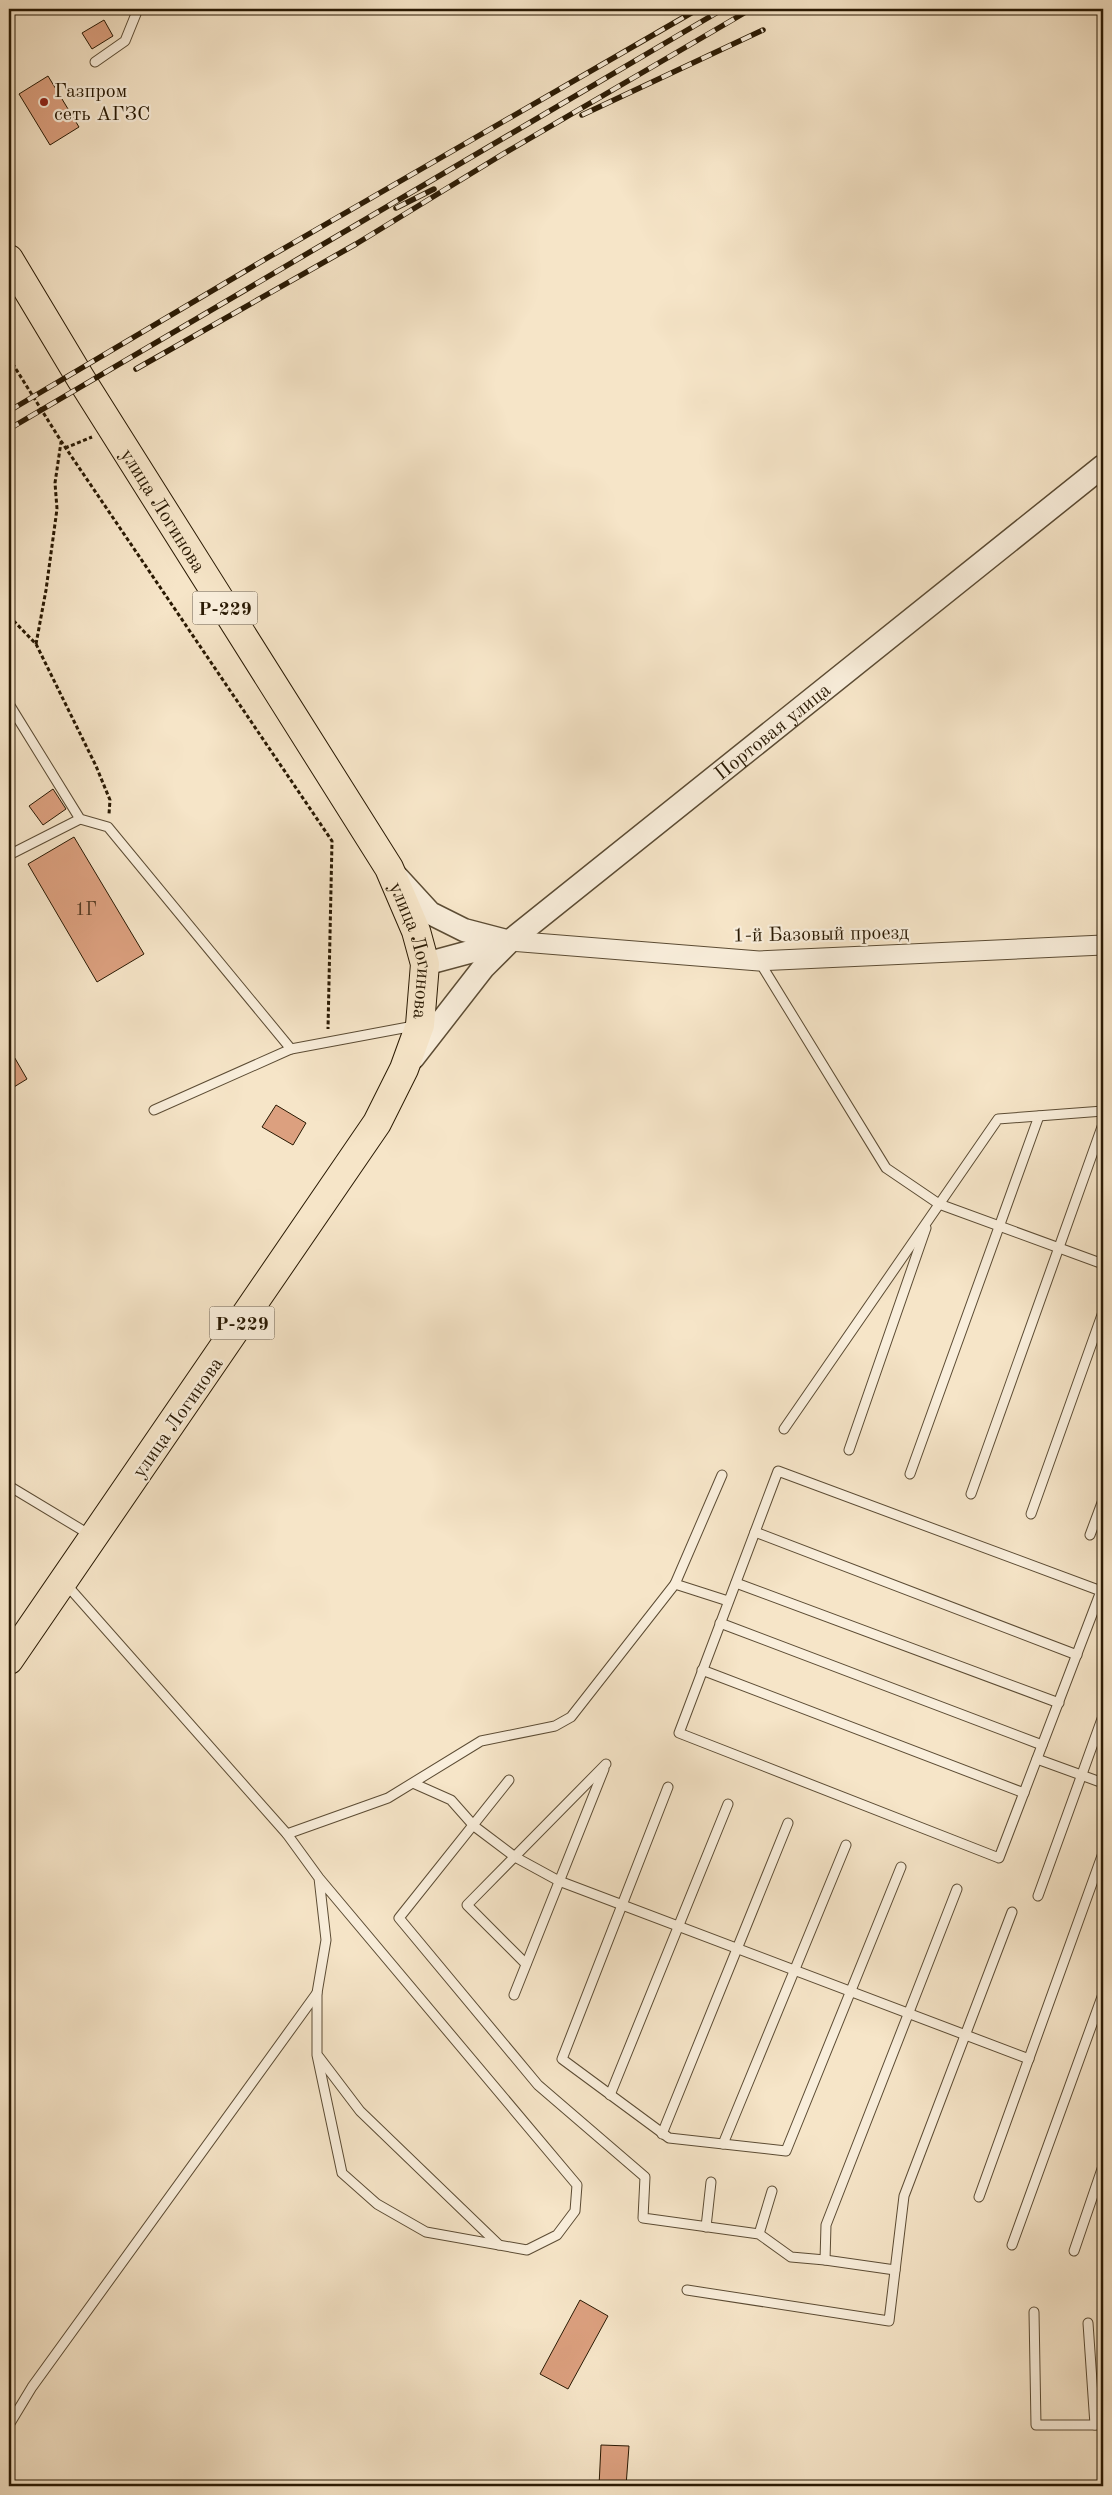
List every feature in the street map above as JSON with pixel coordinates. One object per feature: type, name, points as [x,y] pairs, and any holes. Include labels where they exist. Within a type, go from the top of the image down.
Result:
[{"type":"main road","name":"улица Логинова","points":[[9,259],[81,379],[389,868],[416,931],[425,964],[420,1025],[404,1069],[377,1123],[9,1660]]},
{"type":"street","name":"Портовая улица","points":[[425,964],[510,941],[1103,466]]},
{"type":"street","points":[[389,868],[430,913],[464,930],[510,941]]},
{"type":"street","points":[[404,1069],[483,968],[510,941]]},
{"type":"street","name":"1-й Базовый проезд","points":[[510,941],[759,961],[1103,945]]},
{"type":"lane","points":[[95,62],[125,41],[138,9]]},
{"type":"lane","points":[[9,704],[80,819],[108,827],[291,1049]]},
{"type":"lane","points":[[9,855],[80,819]]},
{"type":"lane","points":[[759,961],[886,1168],[939,1204],[1103,1264]]},
{"type":"lane","points":[[154,1110],[291,1049],[420,1025]]},
{"type":"lane","points":[[784,1429],[998,1119],[1103,1111]]},
{"type":"lane","points":[[910,1474],[1039,1116]]},
{"type":"lane","points":[[971,1494],[1103,1124]]},
{"type":"lane","points":[[849,1450],[930,1217]]},
{"type":"lane","points":[[1031,1514],[1103,1312]]},
{"type":"lane","points":[[778,1471],[1101,1590],[1000,1858],[679,1733],[736,1583],[778,1471]]},
{"type":"lane","points":[[287,1834],[388,1798],[415,1784],[480,1741],[555,1726],[571,1717],[675,1584],[722,1475]]},
{"type":"lane","points":[[9,1486],[94,1538]]},
{"type":"lane","points":[[1090,1535],[1103,1500]]},
{"type":"lane","points":[[755,1532],[1077,1655]]},
{"type":"lane","points":[[64,1582],[287,1834],[319,1878],[577,2185],[576,2211],[557,2236],[527,2250],[426,2232],[377,2204],[342,2173],[317,2055],[317,1993],[326,1940],[319,1878]]},
{"type":"lane","points":[[736,1583],[1058,1703]]},
{"type":"lane","points":[[675,1584],[728,1602]]},
{"type":"lane","points":[[720,1623],[1042,1745]]},
{"type":"lane","points":[[702,1670],[1024,1793]]},
{"type":"lane","points":[[1038,1896],[1103,1716]]},
{"type":"lane","points":[[1037,1759],[1103,1783]]},
{"type":"lane","points":[[514,1995],[606,1764],[467,1906],[526,1964]]},
{"type":"lane","points":[[510,1780],[400,1918],[538,2085],[645,2176],[643,2218],[759,2234],[791,2257],[895,2270]]},
{"type":"lane","points":[[415,1784],[451,1800],[474,1826],[516,1857],[560,1881],[1029,2059]]},
{"type":"lane","points":[[668,1787],[562,2059],[669,2138],[786,2150],[901,1867]]},
{"type":"lane","points":[[610,2095],[728,1804]]},
{"type":"lane","points":[[662,2134],[788,1823]]},
{"type":"lane","points":[[723,2144],[846,1845]]},
{"type":"lane","points":[[979,2197],[1103,1853]]},
{"type":"lane","points":[[825,2260],[826,2225],[957,1889]]},
{"type":"lane","points":[[687,2290],[890,2321],[904,2196],[1012,1912]]},
{"type":"lane","points":[[9,2425],[38,2379],[317,1993]]},
{"type":"lane","points":[[1012,2245],[1103,1994]]},
{"type":"lane","points":[[317,2055],[360,2111],[499,2245]]},
{"type":"lane","points":[[1074,2251],[1103,2166]]},
{"type":"lane","points":[[706,2227],[711,2182]]},
{"type":"lane","points":[[759,2234],[772,2191]]},
{"type":"lane","points":[[1034,2312],[1036,2425],[1099,2425],[1088,2323]]},
{"type":"path","points":[[9,358],[60,442],[332,841],[328,1042]]},
{"type":"path","points":[[65,448],[96,436]]},
{"type":"path","points":[[36,644],[45,599],[57,509],[55,483],[60,442]]},
{"type":"path","points":[[9,616],[36,644],[96,766],[110,800],[108,827]]},
{"type":"building","points":[[104,20],[113,36],[92,49],[82,33]]},
{"type":"building","points":[[48,76],[79,127],[50,145],[19,94]]},
{"type":"building","points":[[53,789],[66,809],[43,825],[29,806]]},
{"type":"building","points":[[74,837],[144,954],[97,982],[28,864]]},
{"type":"building","points":[[9,1048],[27,1079],[9,1090]]},
{"type":"building","points":[[276,1105],[306,1123],[293,1145],[262,1127]]},
{"type":"building","points":[[580,2300],[608,2316],[568,2389],[540,2374]]},
{"type":"building","points":[[601,2445],[629,2446],[626,2486],[599,2486]]},
{"type":"railway","points":[[9,411],[269,257],[698,9]]},
{"type":"railway","points":[[9,429],[723,9]]},
{"type":"railway","points":[[136,369],[356,244],[503,154],[751,9]]},
{"type":"railway","points":[[582,115],[763,30]]},
{"type":"railway","points":[[396,208],[434,189]]},
{"type":"place","name":"Газпром сеть АГЗС","points":[[44,102]]}]
